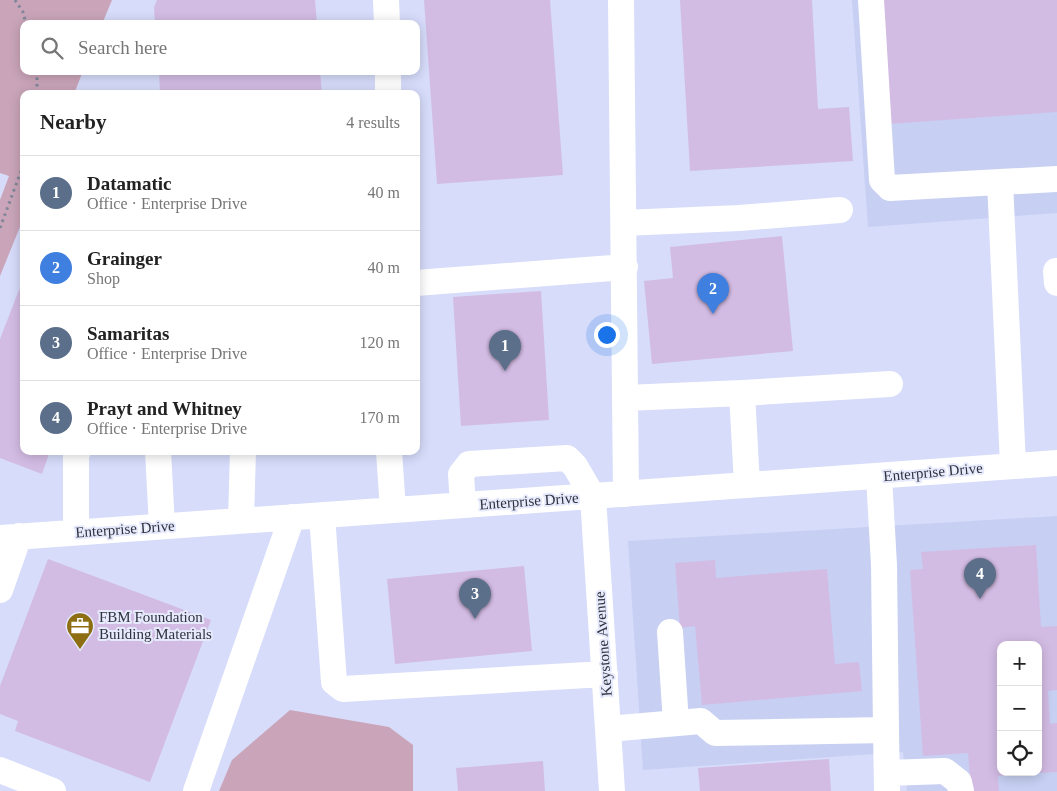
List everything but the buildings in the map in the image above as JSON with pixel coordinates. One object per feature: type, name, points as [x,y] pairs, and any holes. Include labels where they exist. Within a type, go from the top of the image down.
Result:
[{"type":"street","points":[[386,0],[387,20]]},
{"type":"street","points":[[621,0],[626,494]]},
{"type":"street","points":[[871,0],[882,180],[885,185],[890,188],[1057,179]]},
{"type":"street","points":[[388,75],[388,90]]},
{"type":"street","points":[[1000,182],[1014,465]]},
{"type":"street","points":[[624,223],[740,218],[840,210]]},
{"type":"street","points":[[420,283],[624,267]]},
{"type":"street","points":[[626,398],[890,384]]},
{"type":"street","points":[[742,393],[747,485]]},
{"type":"street","points":[[76,455],[76,532]]},
{"type":"street","points":[[158,455],[162,526]]},
{"type":"street","points":[[241,520],[243,455]]},
{"type":"street","points":[[389,455],[393,510]]},
{"type":"street","points":[[463,505],[461,474],[470,464],[567,458],[575,466],[593,497]]},
{"type":"street","name":"Enterprise Drive","points":[[10,537],[1057,463]]},
{"type":"street","points":[[879,477],[884,565],[887,782],[945,771],[959,782],[961,791]]},
{"type":"street","name":"Keystone Avenue","points":[[593,497],[612,791]]},
{"type":"street","points":[[322,515],[334,682],[338,687],[343,689],[605,674]]},
{"type":"street","points":[[196,791],[292,517]]},
{"type":"street","points":[[0,590],[10,537]]},
{"type":"street","points":[[670,632],[676,723]]},
{"type":"street","points":[[608,729],[701,721],[715,733],[886,730]]},
{"type":"street","points":[[0,770],[53,791]]},
{"type":"path","points":[[14,0],[23,12],[25,20]]},
{"type":"path","points":[[37,75],[37,90]]},
{"type":"path","points":[[0,228],[20,174]]},
{"type":"shaded area","points":[[0,0],[112,0],[104,20],[20,20],[20,75],[81,75],[76,90],[20,90],[20,227],[0,276],[0,200],[9,176],[0,173]]},
{"type":"shaded area","points":[[852,0],[1057,0],[1057,213],[868,227]]},
{"type":"shaded area","points":[[1057,516],[1057,791],[907,791],[903,752],[643,770],[628,541]]},
{"type":"shaded area","points":[[290,710],[389,727],[413,745],[413,791],[219,791],[232,760]]},
{"type":"place","name":"Grainger","points":[[713,314]]},
{"type":"place","name":"Datamatic","points":[[505,371]]},
{"type":"place","name":"Prayt and Whitney","points":[[980,599]]},
{"type":"place","name":"Samaritas","points":[[475,619]]},
{"type":"place","name":"FBM Foundation Building Materials","points":[[80,650]]}]
